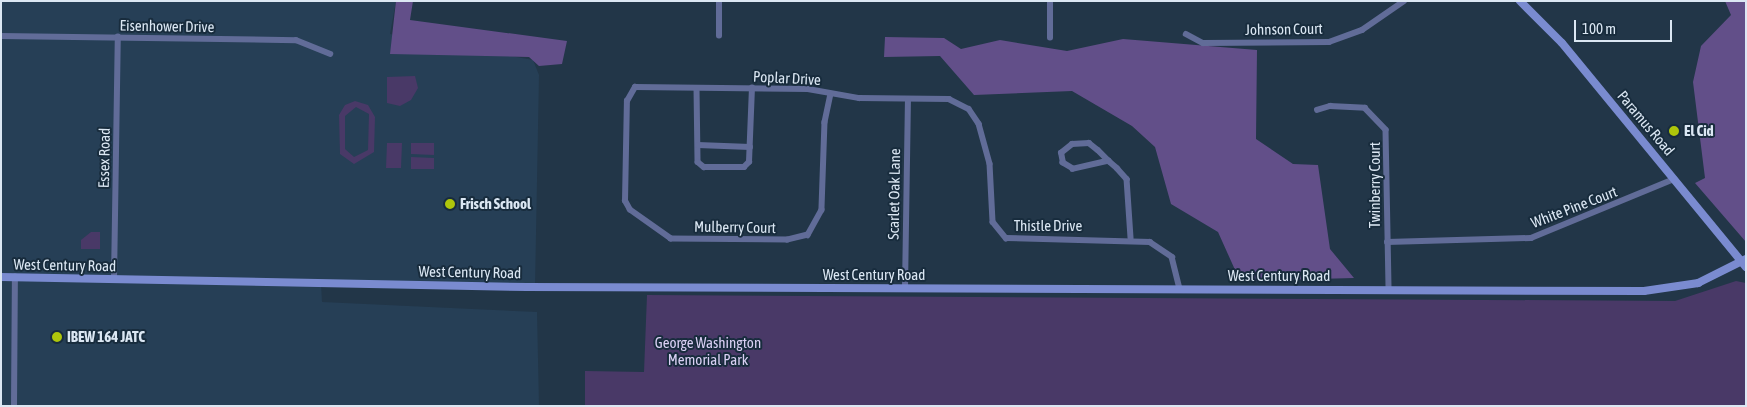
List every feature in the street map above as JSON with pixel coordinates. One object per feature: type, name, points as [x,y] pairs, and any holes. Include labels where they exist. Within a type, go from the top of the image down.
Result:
[{"type":"main road","name":"Paramus Road","points":[[1520,1],[1562,43],[1744,262]]},
{"type":"main road","name":"West Century Road","points":[[1,277],[905,288],[1664,290],[1698,283],[1744,262]]},
{"type":"street","points":[[719,1],[719,36]]},
{"type":"street","points":[[1050,1],[1050,38]]},
{"type":"street","name":"Johnson Court","points":[[1186,34],[1203,43],[1329,42],[1377,22],[1404,1]]},
{"type":"street","name":"Eisenhower Drive","points":[[1,36],[296,40],[330,54]]},
{"type":"street","name":"Essex Road","points":[[114,279],[118,37]]},
{"type":"street","name":"Poplar Drive","points":[[627,106],[628,95],[635,87],[752,88],[908,100],[958,101],[979,124]]},
{"type":"street","points":[[697,88],[698,162],[704,167],[744,167],[749,162],[752,88]]},
{"type":"street","name":"Mulberry Court","points":[[627,106],[625,201],[634,216],[671,238],[788,240],[808,235],[820,220],[825,122],[831,94]]},
{"type":"street","name":"Scarlet Oak Lane","points":[[905,288],[908,100]]},
{"type":"street","name":"Twinberry Court","points":[[1317,110],[1357,106],[1372,112],[1383,124],[1388,138],[1387,242],[1389,290]]},
{"type":"street","name":"Thistle Drive","points":[[979,124],[990,164],[993,222],[1006,238],[1131,238],[1157,244],[1168,251],[1180,290]]},
{"type":"street","points":[[1110,161],[1073,169],[1063,163],[1061,153],[1064,147],[1081,142],[1110,161],[1131,188],[1131,238]]},
{"type":"street","points":[[698,145],[750,147]]},
{"type":"street","name":"White Pine Court","points":[[1387,242],[1531,238],[1640,196],[1674,179]]},
{"type":"street","points":[[14,406],[15,277]]},
{"type":"shaded area","points":[[1,1],[396,1],[390,34],[533,60],[539,75],[535,287],[321,283],[322,302],[537,312],[539,406],[1,406]]},
{"type":"shaded area","points":[[396,1],[413,1],[410,20],[567,41],[562,64],[539,66],[529,57],[390,54]]},
{"type":"shaded area","points":[[1725,1],[1746,1],[1746,242],[1695,183],[1705,178],[1693,82],[1701,46],[1731,15]]},
{"type":"shaded area","points":[[885,37],[944,38],[961,49],[1000,40],[1067,51],[1123,39],[1257,50],[1256,139],[1293,164],[1318,165],[1330,249],[1354,278],[1240,281],[1218,232],[1171,204],[1155,147],[1132,126],[1072,91],[974,95],[940,56],[884,57]]},
{"type":"green space","points":[[415,76],[418,88],[411,100],[400,106],[387,103],[387,77]]},
{"type":"green space","points":[[355,101],[368,105],[375,117],[374,152],[354,164],[340,154],[339,115],[345,105]],"holes":[[[356,107],[369,114],[368,150],[354,157],[345,149],[345,116]]]},
{"type":"green space","points":[[387,143],[402,143],[401,168],[386,168]]},
{"type":"green space","points":[[411,143],[434,143],[434,155],[411,154]]},
{"type":"green space","points":[[411,157],[434,158],[434,169],[411,169]]},
{"type":"green space","points":[[91,232],[100,232],[100,249],[81,249],[81,240]]},
{"type":"green space","name":"George Washington Memorial Park","points":[[1736,281],[1746,283],[1746,406],[585,406],[585,371],[644,372],[647,295],[1675,301]]},
{"type":"place","name":"El Cid","points":[[1674,131]]},
{"type":"place","name":"Frisch School","points":[[450,204]]},
{"type":"place","name":"IBEW 164 JATC","points":[[57,337]]}]
